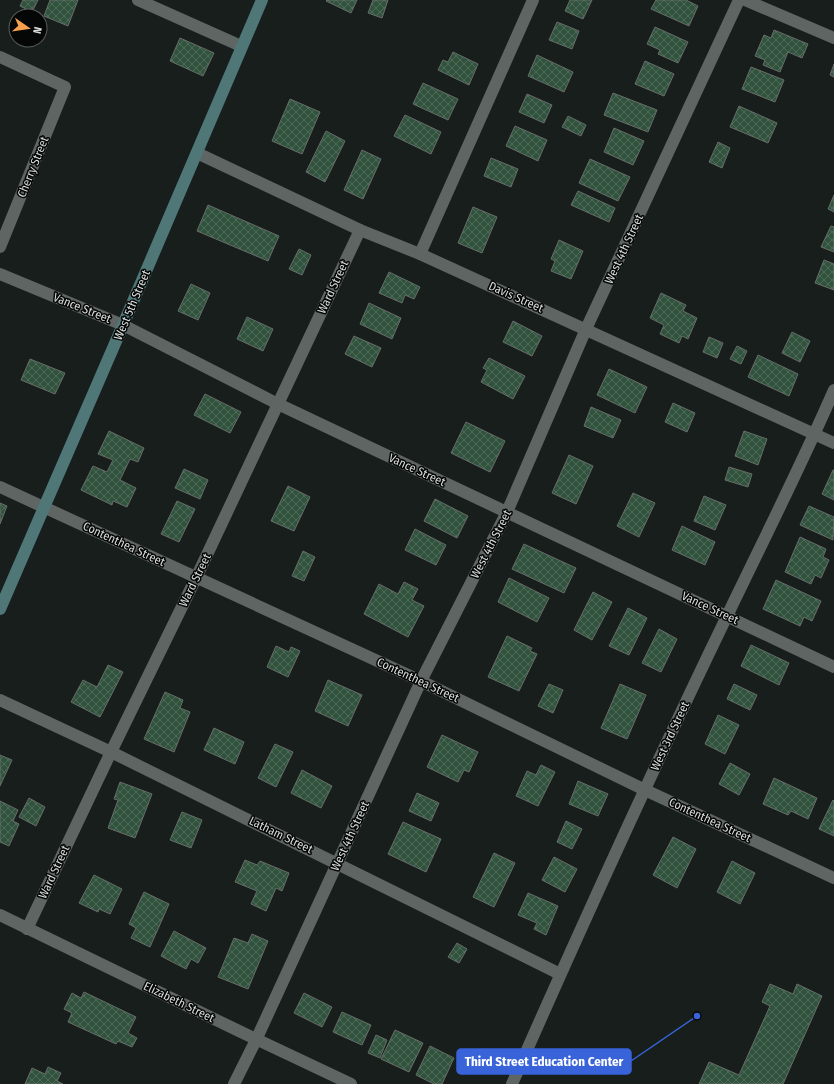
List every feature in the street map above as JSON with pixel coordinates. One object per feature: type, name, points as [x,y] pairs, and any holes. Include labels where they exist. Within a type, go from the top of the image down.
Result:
[{"type":"main road","name":"West 5th Street","points":[[0,609],[262,0]]},
{"type":"street","points":[[138,0],[241,46]]},
{"type":"street","points":[[420,254],[533,0]]},
{"type":"street","name":"West 4th Street","points":[[234,1084],[256,1040],[421,682],[507,512],[586,329],[739,0]]},
{"type":"street","points":[[745,0],[834,38]]},
{"type":"street","name":"Cherry Street","points":[[0,57],[65,87],[0,247]]},
{"type":"street","name":"Davis Street","points":[[197,153],[360,230],[420,254],[834,443]]},
{"type":"street","name":"Ward Street","points":[[27,929],[196,578],[360,230]]},
{"type":"street","name":"Vance Street","points":[[0,274],[123,325],[278,404],[834,667]]},
{"type":"street","name":"West 3rd Street","points":[[512,1084],[560,974],[645,790],[726,616],[815,434],[834,390]]},
{"type":"street","name":"Contenthea Street","points":[[0,487],[421,682],[645,790],[834,878]]},
{"type":"street","name":"Latham Street","points":[[0,700],[111,752],[560,974]]},
{"type":"street","name":"Elizabeth Street","points":[[3,918],[351,1084]]},
{"type":"building","points":[[23,0],[38,0],[34,8],[24,8],[20,6]]},
{"type":"building","points":[[50,0],[78,0],[68,26],[48,18],[47,8]]},
{"type":"building","points":[[357,0],[351,13],[326,1]]},
{"type":"building","points":[[373,0],[388,0],[382,18],[368,13]]},
{"type":"building","points":[[570,0],[592,0],[583,19],[565,11]]},
{"type":"building","points":[[656,0],[686,0],[698,6],[689,26],[651,9]]},
{"type":"building","points":[[557,22],[579,31],[572,49],[549,40]]},
{"type":"building","points":[[655,27],[688,42],[678,63],[658,54],[660,50],[647,44]]},
{"type":"building","points":[[774,30],[808,44],[802,58],[788,52],[780,72],[763,65],[765,60],[755,56],[764,35],[771,38]]},
{"type":"building","points":[[180,38],[214,53],[203,76],[170,61]]},
{"type":"building","points":[[453,52],[478,64],[469,85],[438,70],[443,60],[448,62]]},
{"type":"building","points":[[537,55],[573,72],[564,92],[528,76]]},
{"type":"building","points":[[645,61],[674,74],[664,96],[635,84]]},
{"type":"building","points":[[834,64],[834,77],[830,75]]},
{"type":"building","points":[[751,67],[784,80],[775,102],[742,89]]},
{"type":"building","points":[[423,83],[458,99],[448,120],[413,104]]},
{"type":"building","points":[[613,93],[657,110],[648,132],[604,115]]},
{"type":"building","points":[[527,94],[552,105],[544,123],[519,112]]},
{"type":"building","points":[[290,99],[320,112],[302,154],[272,141]]},
{"type":"building","points":[[739,106],[777,123],[768,143],[730,127]]},
{"type":"building","points":[[405,115],[441,132],[431,154],[394,136]]},
{"type":"building","points":[[568,116],[586,125],[581,136],[562,127]]},
{"type":"building","points":[[515,126],[547,140],[538,161],[506,146]]},
{"type":"building","points":[[614,128],[644,141],[633,165],[604,152]]},
{"type":"building","points":[[326,131],[345,141],[325,182],[306,172]]},
{"type":"building","points":[[718,142],[730,148],[722,168],[709,162]]},
{"type":"building","points":[[362,150],[381,159],[363,199],[344,190]]},
{"type":"building","points":[[491,158],[518,169],[511,187],[484,176]]},
{"type":"building","points":[[590,159],[630,177],[618,201],[579,183]]},
{"type":"building","points":[[578,191],[615,208],[609,222],[571,205]]},
{"type":"building","points":[[834,195],[834,212],[828,209]]},
{"type":"building","points":[[208,205],[279,236],[268,261],[197,231]]},
{"type":"building","points":[[473,207],[497,217],[482,253],[458,243]]},
{"type":"building","points":[[831,226],[834,227],[834,252],[821,247]]},
{"type":"building","points":[[559,240],[583,251],[571,279],[551,271],[555,261],[551,259]]},
{"type":"building","points":[[299,249],[311,255],[302,275],[289,269]]},
{"type":"building","points":[[824,260],[834,264],[834,290],[815,283]]},
{"type":"building","points":[[389,272],[420,287],[414,299],[405,295],[402,303],[379,293]]},
{"type":"building","points":[[191,284],[210,293],[198,320],[178,311]]},
{"type":"building","points":[[661,293],[686,305],[683,311],[697,318],[688,339],[682,336],[679,343],[660,334],[664,325],[650,318]]},
{"type":"building","points":[[369,303],[401,318],[392,339],[360,324]]},
{"type":"building","points":[[247,317],[273,329],[263,351],[237,339]]},
{"type":"building","points":[[513,321],[542,336],[532,356],[503,342]]},
{"type":"building","points":[[792,332],[810,341],[800,362],[782,353]]},
{"type":"building","points":[[354,336],[381,348],[372,367],[345,354]]},
{"type":"building","points":[[709,337],[723,343],[717,358],[703,352]]},
{"type":"building","points":[[737,346],[747,351],[741,364],[730,359]]},
{"type":"building","points":[[758,355],[798,374],[789,396],[748,377]]},
{"type":"building","points":[[489,358],[525,376],[513,399],[481,382],[487,370],[483,368]]},
{"type":"building","points":[[30,359],[65,373],[55,394],[21,380]]},
{"type":"building","points":[[609,369],[647,387],[635,413],[597,395]]},
{"type":"building","points":[[205,394],[241,412],[230,433],[194,415]]},
{"type":"building","points":[[673,403],[695,413],[687,432],[665,422]]},
{"type":"building","points":[[591,407],[621,420],[613,438],[584,426]]},
{"type":"building","points":[[466,422],[505,441],[490,472],[451,453]]},
{"type":"building","points":[[109,431],[144,448],[138,462],[130,459],[120,480],[136,488],[127,507],[113,501],[112,505],[81,490],[93,466],[107,472],[113,460],[98,454]]},
{"type":"building","points":[[744,431],[767,439],[758,465],[735,456]]},
{"type":"building","points":[[569,455],[593,466],[576,504],[552,493]]},
{"type":"building","points":[[729,467],[752,474],[748,487],[725,480]]},
{"type":"building","points":[[184,469],[208,480],[200,499],[175,488]]},
{"type":"building","points":[[834,470],[834,500],[822,494]]},
{"type":"building","points":[[288,486],[310,497],[294,531],[271,521]]},
{"type":"building","points":[[633,493],[655,503],[639,537],[617,526]]},
{"type":"building","points":[[704,496],[726,505],[715,530],[694,521]]},
{"type":"building","points":[[435,499],[468,516],[457,538],[424,521]]},
{"type":"building","points":[[177,501],[195,509],[179,542],[161,534]]},
{"type":"building","points":[[0,503],[7,506],[0,524]]},
{"type":"building","points":[[809,506],[834,517],[833,540],[800,525]]},
{"type":"building","points":[[682,526],[715,542],[705,565],[672,550]]},
{"type":"building","points":[[415,529],[446,545],[436,565],[405,550]]},
{"type":"building","points":[[800,537],[826,549],[823,557],[829,560],[821,578],[815,575],[811,584],[785,572]]},
{"type":"building","points":[[524,544],[576,568],[564,593],[512,569]]},
{"type":"building","points":[[303,551],[315,557],[304,581],[292,576]]},
{"type":"building","points":[[509,578],[549,598],[537,622],[498,602]]},
{"type":"building","points":[[776,580],[821,601],[812,621],[804,617],[800,626],[763,609]]},
{"type":"building","points":[[404,582],[418,589],[412,600],[424,606],[408,637],[364,614],[379,584],[398,594]]},
{"type":"building","points":[[593,592],[612,602],[592,640],[574,630]]},
{"type":"building","points":[[628,608],[647,618],[629,655],[609,646]]},
{"type":"building","points":[[659,629],[677,639],[661,672],[642,663]]},
{"type":"building","points":[[507,636],[532,648],[530,651],[537,654],[519,691],[488,677]]},
{"type":"building","points":[[751,645],[789,663],[779,685],[741,666]]},
{"type":"building","points":[[276,646],[289,652],[291,647],[300,651],[288,677],[267,667]]},
{"type":"building","points":[[108,665],[123,672],[100,717],[71,702],[83,680],[97,687]]},
{"type":"building","points":[[328,680],[362,695],[348,726],[315,711]]},
{"type":"building","points":[[549,684],[563,690],[553,713],[538,706]]},
{"type":"building","points":[[620,684],[646,695],[627,739],[601,728]]},
{"type":"building","points":[[734,684],[757,695],[750,710],[727,699]]},
{"type":"building","points":[[165,692],[183,700],[180,708],[190,712],[174,752],[144,739]]},
{"type":"building","points":[[718,715],[739,725],[725,754],[705,744]]},
{"type":"building","points":[[214,728],[244,742],[235,764],[204,750]]},
{"type":"building","points":[[442,735],[478,752],[469,772],[464,770],[458,782],[427,767]]},
{"type":"building","points":[[275,744],[293,752],[276,787],[258,778]]},
{"type":"building","points":[[0,755],[12,760],[0,786]]},
{"type":"building","points":[[730,763],[750,774],[739,795],[719,784]]},
{"type":"building","points":[[541,765],[555,772],[538,806],[516,796],[527,771],[536,775]]},
{"type":"building","points":[[302,770],[332,786],[321,808],[291,793]]},
{"type":"building","points":[[774,778],[817,798],[808,819],[791,811],[788,815],[763,804]]},
{"type":"building","points":[[578,781],[608,794],[598,816],[569,804]]},
{"type":"building","points":[[120,782],[152,794],[135,838],[108,828],[118,800],[114,799]]},
{"type":"building","points":[[417,793],[439,803],[431,821],[409,811]]},
{"type":"building","points":[[29,798],[45,807],[36,826],[19,817]]},
{"type":"building","points":[[833,800],[834,801],[834,836],[819,829]]},
{"type":"building","points":[[0,801],[18,810],[13,821],[19,824],[9,846],[0,842]]},
{"type":"building","points":[[182,812],[202,820],[191,848],[170,840]]},
{"type":"building","points":[[566,821],[582,829],[572,849],[557,842]]},
{"type":"building","points":[[403,822],[441,839],[426,872],[388,854]]},
{"type":"building","points":[[673,837],[696,849],[677,888],[653,875]]},
{"type":"building","points":[[494,853],[515,863],[494,907],[473,897]]},
{"type":"building","points":[[554,857],[577,869],[565,892],[542,880]]},
{"type":"building","points":[[245,860],[257,865],[260,861],[289,873],[282,891],[276,888],[266,911],[251,904],[257,891],[235,882]]},
{"type":"building","points":[[732,861],[755,873],[740,904],[717,892]]},
{"type":"building","points":[[94,875],[122,889],[110,914],[99,909],[98,912],[79,903]]},
{"type":"building","points":[[144,892],[169,904],[150,947],[131,938],[136,928],[129,924]]},
{"type":"building","points":[[528,893],[558,906],[546,935],[534,929],[537,923],[518,915]]},
{"type":"building","points":[[174,931],[206,948],[198,963],[191,959],[186,969],[161,956]]},
{"type":"building","points":[[252,934],[268,941],[248,989],[218,977],[234,938],[248,943]]},
{"type":"building","points":[[457,943],[467,949],[459,963],[448,957]]},
{"type":"building","points":[[770,984],[793,994],[797,984],[822,996],[783,1084],[699,1084],[709,1062],[739,1075],[770,1006],[762,1002]]},
{"type":"building","points":[[84,992],[136,1017],[128,1033],[137,1038],[132,1047],[118,1041],[116,1044],[68,1022],[72,1013],[64,1009],[72,993],[81,998]]},
{"type":"building","points":[[304,993],[332,1007],[322,1027],[294,1013]]},
{"type":"building","points":[[342,1012],[371,1025],[362,1045],[333,1032]]},
{"type":"building","points":[[395,1030],[423,1043],[409,1072],[381,1059]]},
{"type":"building","points":[[376,1035],[387,1040],[380,1058],[368,1053]]},
{"type":"building","points":[[430,1046],[454,1058],[442,1084],[434,1084],[416,1075]]},
{"type":"building","points":[[48,1067],[61,1073],[57,1081],[63,1084],[25,1084],[32,1068],[45,1074]]},
{"type":"place","name":"Third Street Education Center","points":[[697,1016]]}]
